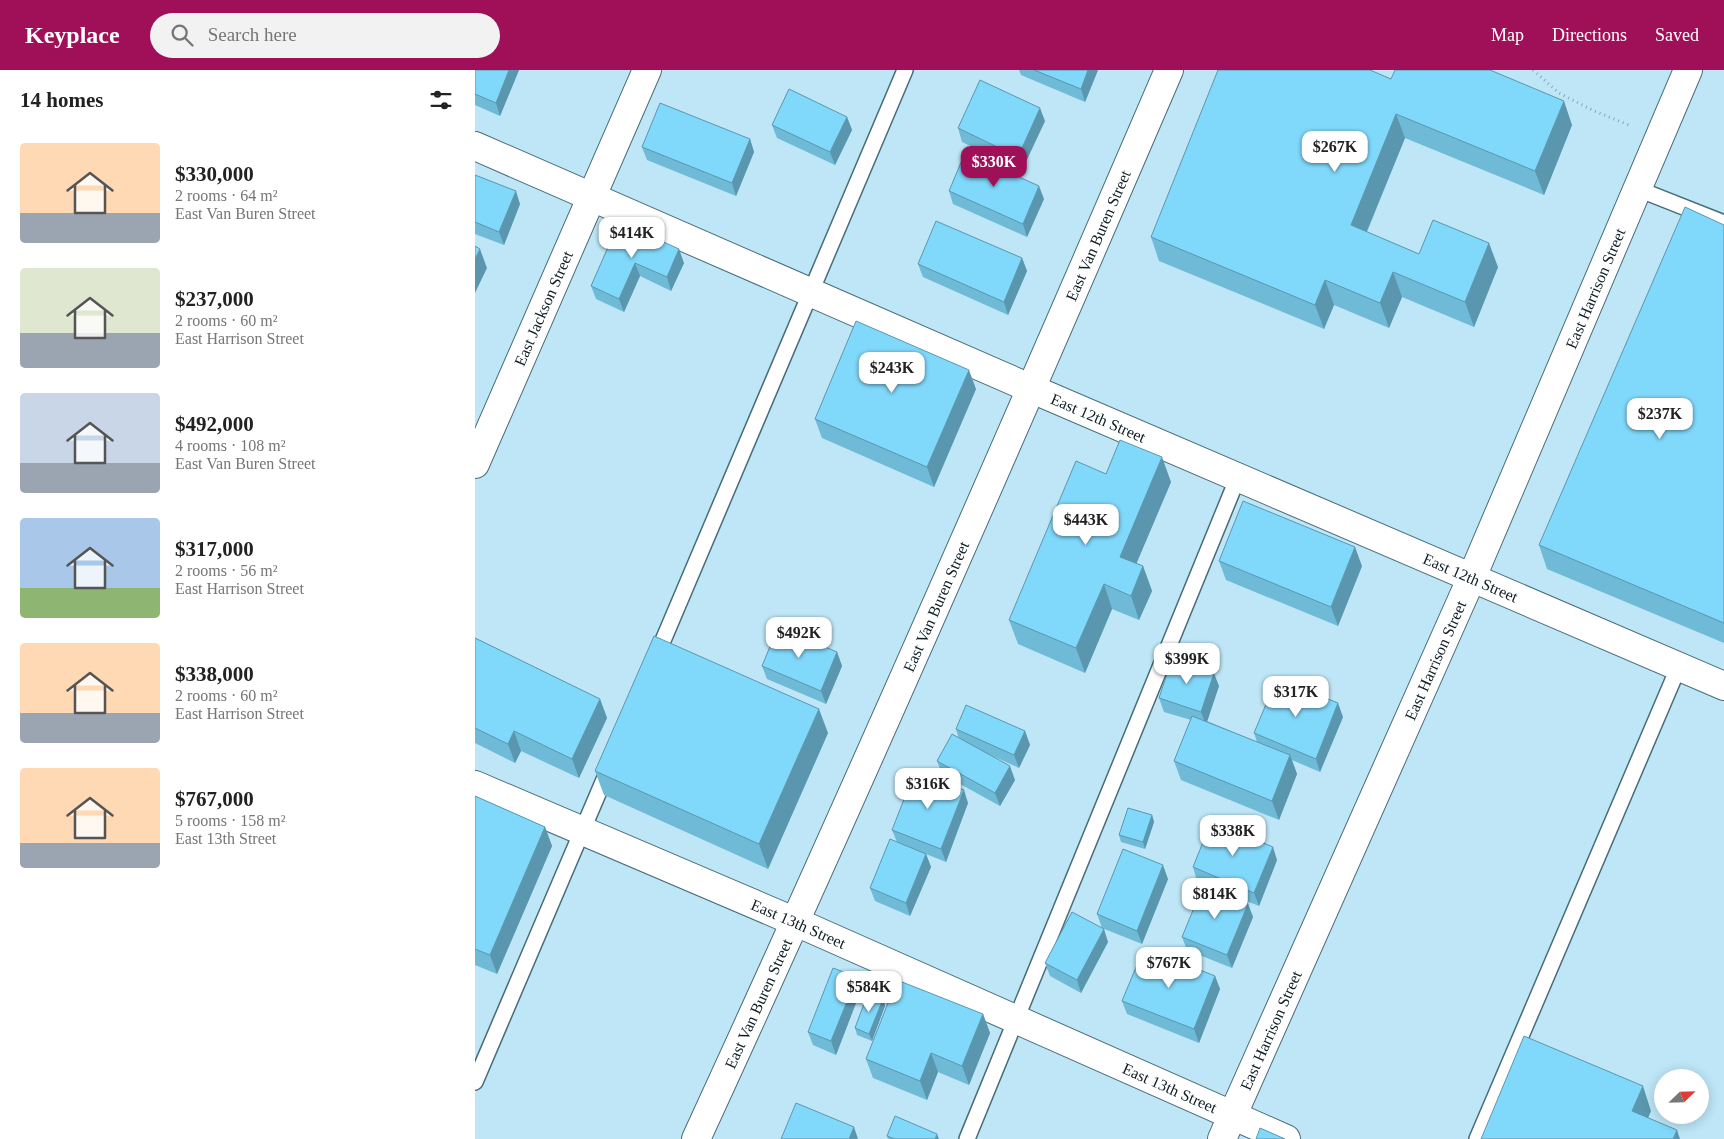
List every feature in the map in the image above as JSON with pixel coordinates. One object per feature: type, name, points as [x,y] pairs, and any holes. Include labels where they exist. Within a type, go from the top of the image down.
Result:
[{"type":"main road","name":"East Jackson Street","points":[[475,464],[647,70]]},
{"type":"main road","name":"East Van Buren Street","points":[[696,1139],[796,922],[1032,389],[1169,70]]},
{"type":"main road","name":"East Harrison Street","points":[[1227,1128],[1472,578],[1688,70]]},
{"type":"main road","name":"East 12th Street","points":[[475,146],[1032,389],[1724,686]]},
{"type":"main road","name":"East 13th Street","points":[[475,785],[796,922],[1017,1020],[1227,1128],[1286,1139]]},
{"type":"lane","points":[[650,671],[905,70]]},
{"type":"lane","points":[[1638,189],[1724,223]]},
{"type":"lane","points":[[967,1139],[1237,477]]},
{"type":"lane","points":[[1477,1139],[1679,666]]},
{"type":"lane","points":[[475,1082],[616,753]]},
{"type":"path","points":[[1533,70],[1559,93],[1592,110],[1660,137]]},
{"type":"building","points":[[475,70],[509,70],[496,103],[475,94]]},
{"type":"building","points":[[1034,70],[1088,70],[1081,89]]},
{"type":"building","points":[[1218,70],[1370,70],[1391,79],[1395,70],[1490,70],[1564,101],[1535,171],[1396,114],[1351,225],[1419,254],[1433,220],[1489,243],[1465,302],[1393,272],[1380,303],[1325,280],[1315,305],[1151,237]]},
{"type":"building","points":[[980,80],[1040,108],[1018,157],[958,128]]},
{"type":"building","points":[[789,89],[847,117],[830,152],[772,125]]},
{"type":"building","points":[[660,103],[750,139],[732,183],[642,147]]},
{"type":"building","points":[[965,153],[1039,186],[1023,224],[949,191]]},
{"type":"building","points":[[475,175],[516,191],[499,232],[475,222]]},
{"type":"building","points":[[1685,207],[1724,225],[1724,623],[1539,545]]},
{"type":"building","points":[[936,221],[1022,258],[1004,302],[918,264]]},
{"type":"building","points":[[619,222],[679,249],[667,277],[635,263],[619,299],[591,286]]},
{"type":"building","points":[[475,246],[480,249],[475,259]]},
{"type":"building","points":[[856,321],[969,370],[927,467],[815,419]]},
{"type":"building","points":[[1120,440],[1162,457],[1120,557],[1143,566],[1131,596],[1104,584],[1076,648],[1009,620],[1076,461],[1106,474]]},
{"type":"building","points":[[1243,501],[1355,547],[1331,607],[1219,561]]},
{"type":"building","points":[[778,627],[837,652],[821,691],[762,666]]},
{"type":"building","points":[[654,636],[819,709],[759,844],[595,771]]},
{"type":"building","points":[[475,638],[600,699],[572,759],[514,731],[508,744],[475,728]]},
{"type":"building","points":[[1172,659],[1214,673],[1201,712],[1159,698]]},
{"type":"building","points":[[1277,678],[1338,703],[1316,759],[1254,733]]},
{"type":"building","points":[[966,705],[1025,731],[1014,755],[956,729]]},
{"type":"building","points":[[1192,716],[1290,755],[1272,801],[1174,761]]},
{"type":"building","points":[[952,734],[1010,766],[995,793],[937,761]]},
{"type":"building","points":[[915,771],[964,790],[941,849],[892,830]]},
{"type":"building","points":[[475,796],[545,827],[490,955],[475,949]]},
{"type":"building","points":[[1128,808],[1152,815],[1143,842],[1119,835]]},
{"type":"building","points":[[1211,822],[1273,847],[1254,893],[1193,867]]},
{"type":"building","points":[[890,839],[926,854],[906,903],[870,888]]},
{"type":"building","points":[[1123,849],[1163,865],[1137,931],[1097,914]]},
{"type":"building","points":[[1203,886],[1248,904],[1227,955],[1182,937]]},
{"type":"building","points":[[1072,912],[1104,929],[1077,980],[1045,963]]},
{"type":"building","points":[[1144,948],[1215,976],[1194,1029],[1122,1001]]},
{"type":"building","points":[[833,968],[857,977],[831,1041],[808,1032]]},
{"type":"building","points":[[897,980],[983,1014],[962,1066],[931,1053],[920,1081],[866,1059]]},
{"type":"building","points":[[868,993],[883,999],[869,1034],[855,1028]]},
{"type":"building","points":[[1524,1036],[1643,1086],[1632,1111],[1654,1120],[1654,1124],[1663,1124],[1677,1130],[1673,1139],[1481,1139]]},
{"type":"building","points":[[796,1103],[854,1127],[849,1139],[781,1139]]},
{"type":"building","points":[[895,1116],[937,1134],[935,1139],[895,1139],[887,1136]]},
{"type":"building","points":[[1260,1128],[1285,1139],[1256,1139]]}]
